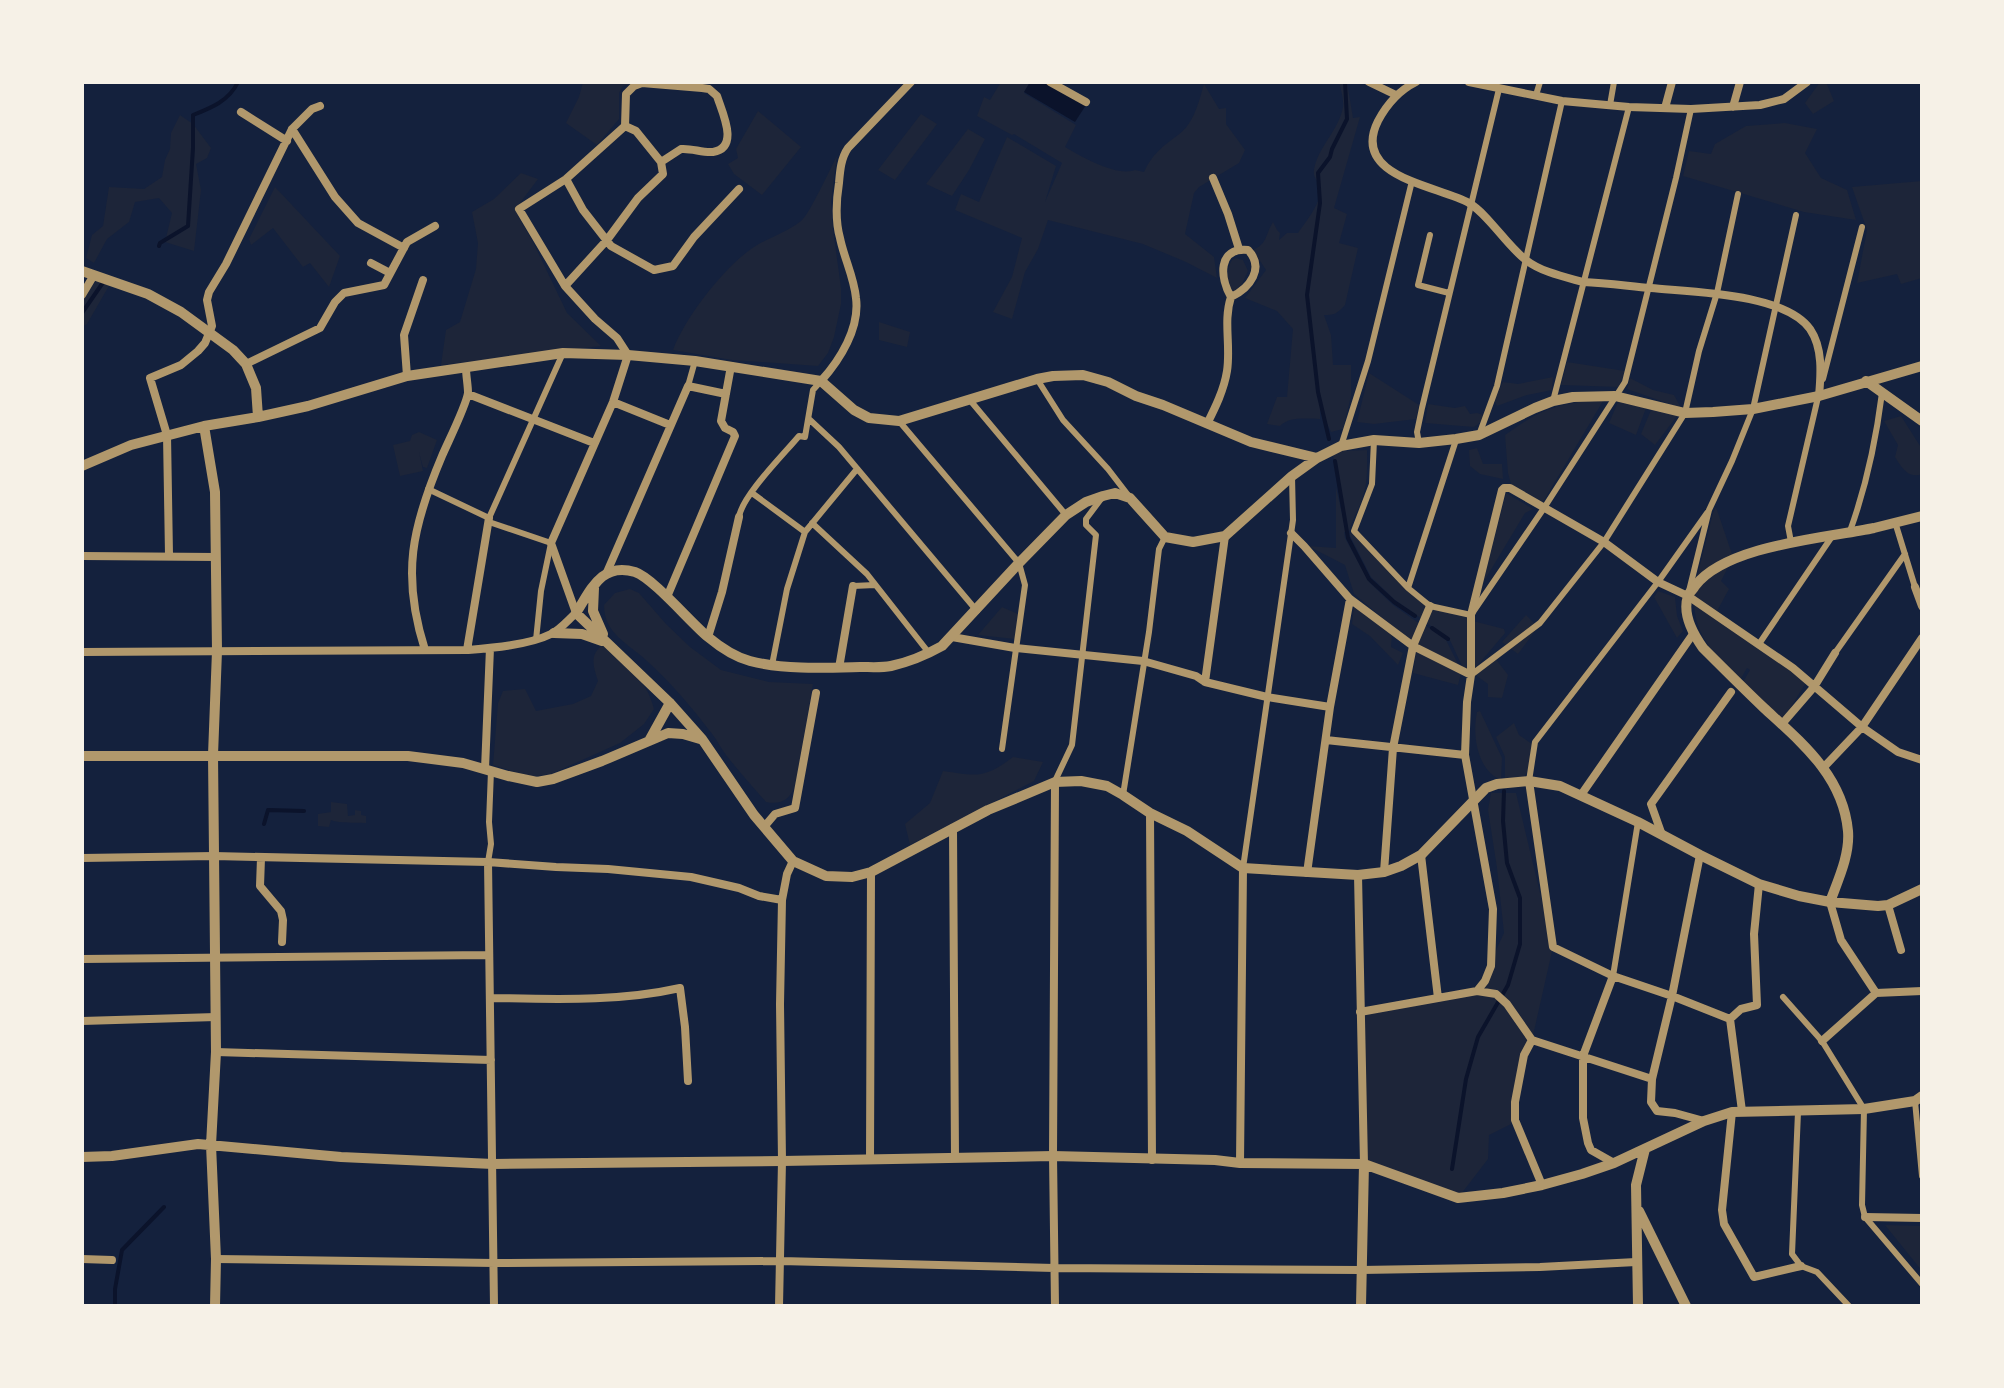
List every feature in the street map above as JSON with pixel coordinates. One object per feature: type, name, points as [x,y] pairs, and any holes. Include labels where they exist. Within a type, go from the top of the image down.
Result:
[{"type":"street","points":[[1050,82],[1086,102]]},
{"type":"street","points":[[1369,82],[1396,95]]},
{"type":"street","points":[[1416,82],[1396,95],[1376,125],[1373,150],[1383,166],[1471,204],[1526,260],[1565,277],[1583,282],[1717,293],[1776,307],[1796,316],[1814,337],[1820,359],[1819,396]]},
{"type":"street","points":[[1469,82],[1562,101],[1691,109],[1760,105],[1784,99],[1807,82]]},
{"type":"street","points":[[1536,95],[1540,82]]},
{"type":"street","points":[[1610,105],[1614,82]]},
{"type":"street","points":[[1665,108],[1672,82]]},
{"type":"street","points":[[1733,107],[1740,82]]},
{"type":"street","points":[[628,355],[617,338],[565,286],[519,209],[566,179],[625,126],[626,94],[634,86],[642,83],[704,85],[717,96],[728,135],[725,145],[721,150],[711,152],[681,149],[661,162]]},
{"type":"street","points":[[708,637],[722,592],[740,509],[799,436],[805,437],[813,390],[839,359],[849,338],[857,300],[837,220],[836,204],[843,157],[909,83]]},
{"type":"street","points":[[1419,443],[1417,432],[1422,408],[1499,89]]},
{"type":"street","points":[[1479,435],[1497,386],[1562,101]]},
{"type":"street","points":[[169,555],[167,435],[150,378],[190,359],[205,343],[212,326],[207,300],[209,292],[226,264],[292,129],[312,109],[320,106]]},
{"type":"street","points":[[1553,401],[1629,107]]},
{"type":"street","points":[[1471,615],[1625,382],[1691,109]]},
{"type":"street","points":[[241,112],[287,141]]},
{"type":"street","points":[[565,286],[607,240],[638,198],[663,174],[661,162],[636,131],[625,126]]},
{"type":"street","points":[[292,129],[335,197],[358,223],[404,248]]},
{"type":"street","points":[[1213,178],[1239,249]]},
{"type":"street","points":[[566,179],[583,210],[611,246],[654,270],[673,266],[710,218],[739,189]]},
{"type":"street","points":[[1341,446],[1368,361],[1412,181]]},
{"type":"street","points":[[1471,675],[1540,623],[1604,542],[1685,413],[1699,351],[1717,293],[1738,194]]},
{"type":"street","points":[[1730,1019],[1613,976],[1553,947],[1529,781],[1535,742],[1709,510],[1753,409],[1796,215]]},
{"type":"street","points":[[246,364],[320,328],[341,295],[347,291],[380,286],[386,282],[407,242],[435,226]]},
{"type":"street","points":[[1791,544],[1788,526],[1862,227]]},
{"type":"street","points":[[1430,235],[1418,285],[1449,293]]},
{"type":"street","points":[[1207,424],[1217,405],[1227,371],[1227,308],[1231,297],[1223,266],[1228,255],[1239,249],[1248,250],[1254,257],[1256,271],[1251,282],[1231,297]]},
{"type":"street","points":[[371,263],[390,273]]},
{"type":"street","points":[[82,271],[148,294],[181,312],[233,350],[246,364],[256,388],[258,417]]},
{"type":"street","points":[[82,295],[97,276]]},
{"type":"street","points":[[407,376],[404,335],[423,280]]},
{"type":"street","points":[[82,466],[131,445],[167,435],[308,406],[407,376],[563,353],[695,361],[821,381],[854,410],[869,418],[899,421],[1037,379],[1083,375],[1108,382],[1251,442],[1317,458]]},
{"type":"street","points":[[467,650],[489,520],[563,353]]},
{"type":"street","points":[[536,640],[541,591],[551,543],[613,402],[628,355]]},
{"type":"street","points":[[82,652],[467,650],[536,640],[554,633],[576,613],[595,583],[607,572],[688,386],[695,361]]},
{"type":"street","points":[[667,597],[735,436],[721,421],[731,366]]},
{"type":"street","points":[[1037,379],[1063,420],[1165,537],[1193,542],[1225,536],[1292,476],[1341,446],[1374,440],[1419,443],[1479,435],[1553,401],[1573,397],[1615,396],[1685,413],[1753,409],[1819,396],[1922,366]]},
{"type":"street","points":[[425,650],[416,624],[411,591],[414,537],[428,489],[468,394],[466,368]]},
{"type":"street","points":[[1866,381],[1922,421]]},
{"type":"street","points":[[688,386],[726,394]]},
{"type":"street","points":[[1850,531],[1871,456],[1882,393]]},
{"type":"street","points":[[468,394],[594,443]]},
{"type":"street","points":[[969,399],[1066,515]]},
{"type":"street","points":[[613,402],[670,425]]},
{"type":"street","points":[[809,419],[839,447],[977,611]]},
{"type":"street","points":[[899,421],[1019,563],[1025,585],[1002,749]]},
{"type":"street","points":[[204,426],[215,492],[216,557],[217,651],[213,755],[216,1052],[211,1145],[215,1306]]},
{"type":"street","points":[[1408,588],[1456,439]]},
{"type":"street","points":[[1374,440],[1372,484],[1354,531],[1408,588],[1430,606],[1471,615]]},
{"type":"street","points":[[772,665],[787,589],[805,532],[857,469]]},
{"type":"street","points":[[1240,1163],[1243,868],[1291,533],[1294,506],[1292,476]]},
{"type":"street","points":[[1477,991],[1491,966],[1493,909],[1465,755],[1471,675],[1471,615],[1504,488],[1510,488],[1604,542],[1658,582],[1688,596],[1793,668],[1862,727],[1898,752],[1922,760]]},
{"type":"street","points":[[428,489],[489,520],[551,543],[576,613],[670,703],[702,739],[764,827],[793,861],[826,876],[852,877],[871,872],[988,810],[1055,782],[1091,782],[1107,786],[1150,813],[1187,831],[1243,868],[1358,875],[1384,872],[1421,855],[1481,792],[1497,784],[1529,781],[1560,786],[1759,884],[1799,896],[1878,906],[1888,905],[1922,889]]},
{"type":"street","points":[[752,493],[805,532]]},
{"type":"street","points":[[607,572],[635,572],[643,576],[708,637],[725,650],[747,660],[772,665],[888,667],[942,646],[1066,515],[1086,502],[1103,496],[1115,493],[1130,498]]},
{"type":"street","points":[[1055,1306],[1055,782],[1072,745],[1096,535],[1086,525],[1086,519],[1103,496]]},
{"type":"street","points":[[1709,510],[1688,596],[1687,617],[1693,634],[1703,648],[1795,735],[1824,767],[1841,799],[1848,833],[1843,864],[1830,902],[1841,940],[1876,993]]},
{"type":"street","points":[[1688,596],[1701,579],[1752,552],[1922,516]]},
{"type":"street","points":[[1895,522],[1922,606]]},
{"type":"street","points":[[812,523],[867,574],[929,653]]},
{"type":"street","points":[[1291,533],[1350,599],[1413,646],[1471,675]]},
{"type":"street","points":[[1759,644],[1833,535]]},
{"type":"street","points":[[1205,682],[1225,536]]},
{"type":"street","points":[[1123,795],[1159,549],[1165,537]]},
{"type":"street","points":[[1782,724],[1814,687],[1905,554]]},
{"type":"street","points":[[82,556],[216,557]]},
{"type":"street","points":[[595,583],[593,611],[608,643]]},
{"type":"street","points":[[839,668],[853,586],[875,585]]},
{"type":"street","points":[[1307,873],[1330,707],[1350,599]]},
{"type":"street","points":[[1384,872],[1393,748],[1413,646],[1430,606]]},
{"type":"street","points":[[554,633],[582,634],[608,643]]},
{"type":"street","points":[[1581,795],[1693,634]]},
{"type":"street","points":[[952,637],[1015,648],[1143,661],[1196,676],[1205,682],[1267,697],[1330,707]]},
{"type":"street","points":[[1824,767],[1862,727],[1922,638]]},
{"type":"street","points":[[490,648],[491,844],[488,862],[494,1306]]},
{"type":"street","points":[[1662,835],[1651,804],[1731,692]]},
{"type":"street","points":[[764,827],[775,814],[795,808],[816,693]]},
{"type":"street","points":[[649,741],[670,703]]},
{"type":"street","points":[[82,756],[408,756],[463,763],[529,781],[545,781],[668,733],[702,739]]},
{"type":"street","points":[[1326,740],[1465,755]]},
{"type":"street","points":[[1150,813],[1152,1160]]},
{"type":"street","points":[[1614,1163],[1591,1150],[1588,1143],[1583,1118],[1583,1056],[1613,976],[1638,822]]},
{"type":"street","points":[[953,828],[955,1158]]},
{"type":"street","points":[[1421,855],[1438,998]]},
{"type":"street","points":[[1700,855],[1652,1079],[1651,1102],[1657,1111],[1704,1121]]},
{"type":"street","points":[[82,858],[214,856],[488,862],[608,869],[691,877],[782,900]]},
{"type":"street","points":[[261,858],[260,886],[281,911],[282,942]]},
{"type":"street","points":[[779,1306],[782,900],[793,861]]},
{"type":"street","points":[[870,1160],[871,872]]},
{"type":"street","points":[[1358,875],[1364,1164],[1361,1306]]},
{"type":"street","points":[[1730,1019],[1741,1009],[1757,1005],[1754,934],[1759,884]]},
{"type":"street","points":[[1888,905],[1901,950]]},
{"type":"street","points":[[82,959],[489,955]]},
{"type":"street","points":[[490,998],[583,1000],[680,988],[688,1081]]},
{"type":"street","points":[[1360,1012],[1477,991],[1496,994],[1507,1004],[1532,1040],[1652,1079]]},
{"type":"street","points":[[1822,1041],[1876,993],[1922,991]]},
{"type":"street","points":[[1783,997],[1822,1041],[1864,1109],[1862,1205],[1865,1217],[1922,1284]]},
{"type":"street","points":[[82,1021],[216,1017]]},
{"type":"street","points":[[1730,1019],[1737,1111],[1722,1210],[1724,1224],[1754,1277],[1801,1266]]},
{"type":"street","points":[[1532,1040],[1524,1055],[1515,1102],[1515,1120],[1542,1185]]},
{"type":"street","points":[[216,1052],[491,1060]]},
{"type":"street","points":[[82,1157],[198,1144],[341,1157],[493,1164],[1053,1156],[1364,1164],[1458,1198],[1542,1185],[1614,1163],[1704,1121],[1737,1111],[1864,1109],[1919,1099],[1922,1176]]},
{"type":"street","points":[[1798,1112],[1792,1254],[1801,1266],[1817,1272],[1849,1306]]},
{"type":"street","points":[[1638,1306],[1636,1185],[1645,1149]]},
{"type":"street","points":[[1638,1209],[1686,1306]]},
{"type":"street","points":[[1865,1217],[1922,1218]]},
{"type":"street","points":[[82,1259],[112,1260]]},
{"type":"street","points":[[216,1259],[494,1263],[781,1261],[1054,1268],[1361,1270],[1636,1262]]},
{"type":"shaded area","points":[[583,82],[639,82],[623,86],[619,93],[619,119],[597,145],[566,123]]},
{"type":"shaded area","points":[[1001,82],[1030,82],[1024,93],[1076,125],[1065,147],[1109,168],[1144,172],[1158,151],[1188,125],[1204,84],[1219,109],[1226,108],[1226,124],[1245,150],[1239,163],[1194,193],[1185,234],[1214,257],[1217,278],[1143,244],[1048,220],[1038,249],[1025,272],[1012,319],[993,312],[1012,277],[1022,238],[955,210],[961,194],[979,202],[1007,137],[1056,166],[1045,202],[1062,163],[977,116],[984,97],[990,100]]},
{"type":"shaded area","points":[[1030,82],[1046,82],[1086,105],[1075,122],[1024,92]]},
{"type":"shaded area","points":[[1339,82],[1347,82],[1353,118],[1360,117],[1334,208],[1347,214],[1339,243],[1358,248],[1345,305],[1335,313],[1324,315],[1331,335],[1333,365],[1351,365],[1351,396],[1343,429],[1331,432],[1320,409],[1320,419],[1294,419],[1280,426],[1267,424],[1277,397],[1287,397],[1293,329],[1277,311],[1245,298],[1266,270],[1253,250],[1264,241],[1273,222],[1280,233],[1279,240],[1287,233],[1298,233],[1316,205],[1320,188],[1314,170],[1343,107]]},
{"type":"shaded area","points":[[1820,82],[1826,82],[1834,101],[1813,114],[1805,103]]},
{"type":"shaded area","points":[[758,111],[801,147],[762,195],[734,174],[728,164],[738,158],[736,149]]},
{"type":"shaded area","points":[[921,114],[937,124],[895,180],[878,170]]},
{"type":"shaded area","points":[[180,115],[193,124],[211,148],[207,158],[196,164],[201,190],[194,251],[165,242],[172,213],[159,198],[135,202],[129,222],[107,239],[94,263],[86,258],[92,235],[103,226],[109,187],[144,189],[162,177],[171,133]]},
{"type":"shaded area","points":[[1785,123],[1817,129],[1805,153],[1821,178],[1847,190],[1856,220],[1804,212],[1683,176],[1689,151],[1711,154],[1715,144],[1746,126]]},
{"type":"shaded area","points":[[968,129],[985,139],[952,196],[926,184]]},
{"type":"shaded area","points":[[837,156],[831,202],[841,304],[834,337],[828,353],[818,366],[732,360],[673,350],[695,310],[726,272],[753,247],[788,230],[805,217]]},
{"type":"shaded area","points":[[521,173],[538,179],[517,207],[518,216],[567,313],[601,346],[441,365],[446,330],[460,322],[476,269],[478,243],[472,212],[494,199]]},
{"type":"shaded area","points":[[1922,181],[1922,278],[1901,284],[1897,274],[1857,283],[1867,230],[1852,187]]},
{"type":"shaded area","points":[[275,187],[340,256],[329,287],[310,263],[303,267],[273,228],[251,245],[249,239]]},
{"type":"shaded area","points":[[1232,260],[1243,260],[1248,271],[1242,284],[1234,291],[1229,284],[1228,272]]},
{"type":"shaded area","points":[[98,279],[110,284],[87,324],[82,327],[82,298]]},
{"type":"shaded area","points":[[879,322],[910,332],[907,347],[879,340]]},
{"type":"shaded area","points":[[1567,362],[1625,371],[1619,387],[1561,385]]},
{"type":"shaded area","points":[[1369,373],[1419,405],[1416,419],[1374,424],[1357,422]]},
{"type":"shaded area","points":[[1553,377],[1552,390],[1497,406],[1494,400],[1503,382],[1518,384]]},
{"type":"shaded area","points":[[1630,378],[1653,390],[1674,395],[1681,408],[1627,389]]},
{"type":"shaded area","points":[[1585,401],[1603,401],[1543,502],[1511,484],[1505,435],[1542,412]]},
{"type":"shaded area","points":[[1618,402],[1646,408],[1636,435],[1609,423]]},
{"type":"shaded area","points":[[1428,404],[1455,408],[1465,406],[1470,414],[1483,415],[1481,422],[1474,427],[1425,423]]},
{"type":"shaded area","points":[[1651,410],[1677,416],[1655,445],[1641,434]]},
{"type":"shaded area","points":[[1901,416],[1922,449],[1922,474],[1909,474],[1895,457],[1898,445],[1884,421]]},
{"type":"shaded area","points":[[419,432],[437,440],[427,468],[423,467],[419,452],[423,471],[400,476],[393,445],[410,441],[412,435]]},
{"type":"shaded area","points":[[1477,448],[1483,464],[1502,464],[1503,479],[1480,474],[1470,466],[1469,450]]},
{"type":"shaded area","points":[[1367,450],[1365,490],[1349,532],[1344,532],[1345,538],[1369,582],[1393,605],[1420,624],[1412,643],[1354,594],[1345,565],[1308,546],[1336,548],[1336,487],[1345,527],[1333,455],[1342,451]]},
{"type":"shaded area","points":[[1506,493],[1533,509],[1525,513],[1483,583]]},
{"type":"shaded area","points":[[1716,507],[1733,557],[1696,581],[1713,513]]},
{"type":"shaded area","points":[[1353,532],[1427,607],[1422,619],[1395,600],[1371,577],[1349,534]]},
{"type":"shaded area","points":[[1728,567],[1721,581],[1729,589],[1717,611],[1693,596],[1702,580]]},
{"type":"shaded area","points":[[630,589],[639,593],[690,647],[721,670],[769,682],[813,684],[795,787],[787,798],[776,803],[766,802],[680,694],[613,631],[604,605],[615,593]]},
{"type":"shaded area","points":[[1658,591],[1675,597],[1677,616],[1683,631],[1677,638],[1654,597]]},
{"type":"shaded area","points":[[1694,602],[1807,681],[1783,720],[1743,682],[1750,670],[1747,668],[1740,680],[1708,645],[1698,626]]},
{"type":"shaded area","points":[[1354,606],[1392,635],[1391,647],[1403,653],[1398,665],[1370,636],[1352,624]]},
{"type":"shaded area","points":[[1002,607],[1018,614],[1015,639],[978,635]]},
{"type":"shaded area","points":[[1431,608],[1469,616],[1470,672],[1463,668],[1449,638],[1425,622]]},
{"type":"shaded area","points":[[1526,615],[1538,627],[1518,654],[1502,642]]},
{"type":"shaded area","points":[[1473,621],[1504,629],[1505,633],[1472,672]]},
{"type":"shaded area","points":[[1425,625],[1446,640],[1460,668],[1416,646]]},
{"type":"shaded area","points":[[604,644],[634,673],[651,699],[654,709],[644,724],[620,743],[551,774],[530,777],[493,765],[498,703],[503,691],[525,689],[536,711],[573,704],[591,696],[598,681],[594,656]]},
{"type":"shaded area","points":[[1416,651],[1461,673],[1458,685],[1413,673]]},
{"type":"shaded area","points":[[1492,654],[1508,675],[1502,698],[1488,697],[1488,684],[1474,674]]},
{"type":"shaded area","points":[[1480,711],[1502,758],[1501,780],[1486,768],[1478,751],[1476,721],[1477,712]]},
{"type":"shaded area","points":[[1514,723],[1519,735],[1532,744],[1530,766],[1525,776],[1505,780],[1505,757],[1496,737]]},
{"type":"shaded area","points":[[1013,757],[1043,762],[1034,781],[910,845],[905,824],[930,803],[943,771],[980,774],[995,769]]},
{"type":"shaded area","points":[[1491,793],[1516,793],[1553,947],[1532,1040],[1511,1101],[1511,1124],[1489,1135],[1488,1159],[1458,1198],[1364,1164],[1360,1012],[1477,991],[1504,933],[1488,810]]},
{"type":"shaded area","points":[[331,802],[347,804],[348,816],[355,815],[355,810],[361,811],[361,815],[366,816],[366,823],[331,820],[329,827],[318,826],[318,814],[331,812]]},
{"type":"shaded area","points":[[1885,1225],[1922,1226],[1922,1271]]},
{"type":"waterway","points":[[159,246],[188,226],[193,115],[225,99],[238,82]]},
{"type":"waterway","points":[[1329,439],[1318,392],[1307,295],[1320,203],[1318,173],[1330,157],[1347,119],[1345,82]]},
{"type":"waterway","points":[[82,313],[104,281]]},
{"type":"waterway","points":[[1335,461],[1348,538],[1369,579],[1415,616]]},
{"type":"waterway","points":[[1432,628],[1448,639]]},
{"type":"waterway","points":[[1452,1169],[1466,1079],[1478,1037],[1508,985],[1520,944],[1520,898],[1507,863],[1504,791]]},
{"type":"waterway","points":[[264,824],[268,810],[304,811]]},
{"type":"waterway","points":[[115,1306],[122,1250],[164,1207]]}]
